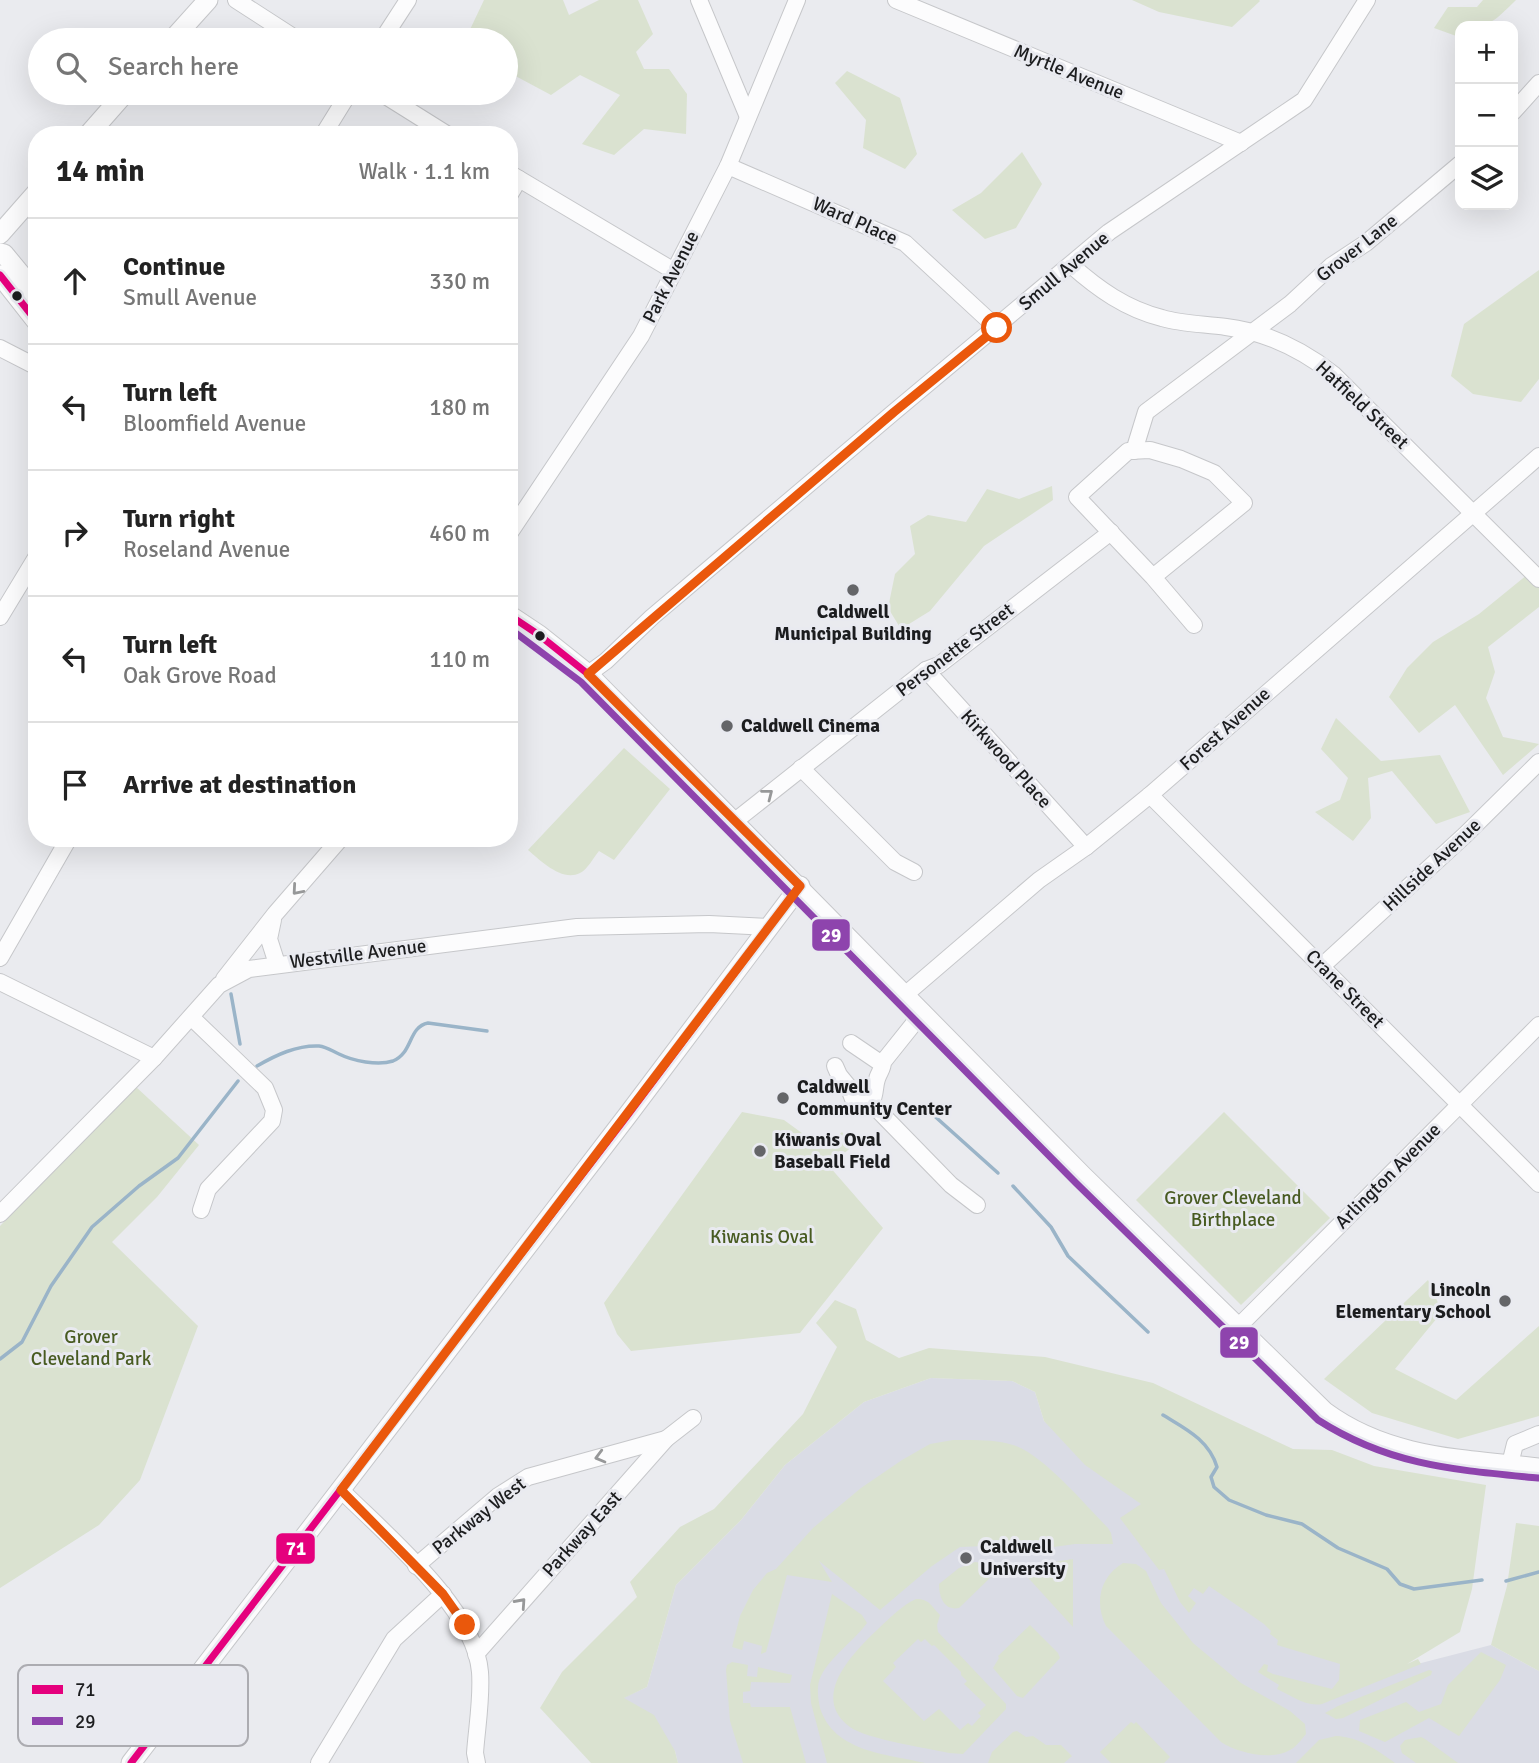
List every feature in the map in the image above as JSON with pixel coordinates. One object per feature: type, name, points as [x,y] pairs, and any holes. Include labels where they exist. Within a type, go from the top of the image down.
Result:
[{"type":"main road","points":[[183,28],[208,0]]},
{"type":"main road","points":[[96,126],[114,105]]},
{"type":"main road","points":[[0,234],[28,202]]},
{"type":"main road","points":[[0,253],[28,284]]},
{"type":"main road","points":[[0,275],[28,311]]},
{"type":"main road","points":[[518,621],[588,674],[800,886],[1083,1176],[1312,1402],[1353,1431],[1402,1450],[1539,1468]]},
{"type":"main road","points":[[206,1665],[800,886]]},
{"type":"main road","points":[[131,1763],[144,1746]]},
{"type":"street","points":[[236,0],[279,28]]},
{"type":"street","points":[[390,28],[408,0]]},
{"type":"street","points":[[699,0],[748,117]]},
{"type":"street","name":"Park Avenue","points":[[518,520],[641,336],[728,166],[797,0]]},
{"type":"street","name":"Myrtle Avenue","points":[[896,0],[1241,143]]},
{"type":"street","name":"Smull Avenue","points":[[588,674],[1109,232],[1304,100],[1367,0]]},
{"type":"street","points":[[1518,106],[1539,83]]},
{"type":"street","points":[[329,126],[342,105]]},
{"type":"street","points":[[400,105],[434,126]]},
{"type":"street","name":"Ward Place","points":[[728,166],[905,243],[997,328]]},
{"type":"street","name":"Grover Lane","points":[[1134,451],[1146,412],[1290,304],[1331,266],[1366,243],[1455,168]]},
{"type":"street","points":[[518,178],[674,271]]},
{"type":"street","name":"Hatfield Street","points":[[1071,265],[1096,287],[1123,304],[1162,319],[1254,332],[1303,353],[1333,374],[1539,579]]},
{"type":"street","points":[[7,351],[28,350]]},
{"type":"street","points":[[7,351],[28,362]]},
{"type":"street","points":[[1153,577],[1244,503],[1214,473],[1150,450],[1128,451],[1077,497],[1153,577],[1194,625]]},
{"type":"street","name":"Forest Avenue","points":[[906,995],[1039,880],[1086,847],[1150,795],[1539,456]]},
{"type":"street","name":"Personette Street","points":[[735,821],[926,670],[939,665],[1111,532]]},
{"type":"street","points":[[0,617],[28,571]]},
{"type":"street","name":"Kirkwood Place","points":[[926,670],[1086,847]]},
{"type":"street","name":"Hillside Avenue","points":[[1322,966],[1465,835],[1539,762]]},
{"type":"street","points":[[801,768],[895,862],[914,872]]},
{"type":"street","name":"Crane Street","points":[[1150,795],[1539,1184]]},
{"type":"street","points":[[0,958],[64,847]]},
{"type":"street","points":[[219,985],[275,914],[333,847]]},
{"type":"street","points":[[275,914],[269,939],[277,964]]},
{"type":"street","name":"Westville Avenue","points":[[0,1214],[154,1058],[219,985],[249,969],[577,927],[709,924],[769,927]]},
{"type":"street","points":[[0,982],[154,1058]]},
{"type":"street","points":[[871,1103],[861,1104],[853,1099],[849,1086],[835,1066],[858,1080],[869,1081],[923,1012]]},
{"type":"street","points":[[191,1017],[265,1088],[274,1110],[272,1121],[208,1189],[201,1210]]},
{"type":"street","name":"Arlington Avenue","points":[[1237,1328],[1539,1025]]},
{"type":"street","points":[[851,1043],[879,1062],[880,1069],[871,1103]]},
{"type":"street","points":[[871,1103],[951,1185],[977,1205]]},
{"type":"street","name":"Parkway East","points":[[476,1654],[666,1439],[693,1418]]},
{"type":"street","points":[[1510,1464],[1515,1444],[1539,1434]]},
{"type":"street","name":"Parkway West","points":[[416,1566],[498,1496],[528,1477],[666,1439]]},
{"type":"street","points":[[341,1490],[443,1594],[465,1625],[480,1671],[475,1753],[477,1763]]},
{"type":"street","points":[[319,1763],[394,1639],[443,1594]]},
{"type":"shaded area","name":"Caldwell University","points":[[931,1378],[1012,1381],[1035,1392],[1044,1421],[1398,1669],[1491,1645],[1539,1671],[1539,1763],[678,1763],[675,1751],[623,1698],[647,1687],[676,1585],[741,1520],[785,1465],[864,1402]]},
{"type":"green space","points":[[484,0],[563,0],[569,15],[599,0],[638,0],[653,34],[636,52],[644,69],[669,69],[687,94],[686,134],[644,129],[614,155],[582,144],[620,95],[580,75],[551,95],[518,77],[518,28],[471,28]]},
{"type":"green space","points":[[1132,0],[1260,1],[1232,27],[1159,12]]},
{"type":"green space","points":[[1483,0],[1516,0],[1492,21],[1455,21],[1455,36],[1434,28],[1448,7],[1477,7]]},
{"type":"green space","points":[[847,71],[900,98],[917,154],[905,169],[863,148],[866,120],[835,83]]},
{"type":"green space","points":[[1022,152],[1042,184],[1016,228],[985,239],[952,210],[981,193]]},
{"type":"green space","points":[[1539,270],[1539,379],[1521,402],[1473,394],[1451,376],[1464,324]]},
{"type":"green space","points":[[1052,486],[1053,500],[984,546],[930,611],[901,629],[888,608],[895,574],[915,554],[910,526],[928,515],[966,522],[987,489],[1019,499]]},
{"type":"green space","points":[[1528,574],[1539,584],[1539,607],[1488,647],[1495,672],[1486,698],[1503,737],[1539,744],[1503,775],[1455,705],[1419,733],[1389,697],[1407,668],[1433,642],[1479,614]]},
{"type":"green space","points":[[1336,718],[1381,761],[1440,755],[1470,812],[1436,824],[1392,771],[1368,778],[1371,818],[1353,841],[1315,812],[1340,800],[1348,778],[1321,749]]},
{"type":"green space","points":[[624,748],[670,789],[614,860],[599,851],[580,873],[559,873],[528,850]]},
{"type":"green space","name":"Grover Cleveland Park","points":[[136,1087],[199,1145],[157,1197],[112,1242],[198,1326],[140,1480],[99,1525],[0,1588],[0,1226]]},
{"type":"green space","name":"Kiwanis Oval","points":[[742,1112],[784,1120],[806,1136],[817,1140],[823,1149],[842,1132],[854,1145],[829,1166],[883,1228],[800,1333],[631,1351],[617,1334],[604,1303]]},
{"type":"green space","name":"Grover Cleveland Birthplace","points":[[1224,1112],[1330,1218],[1241,1305],[1136,1200]]},
{"type":"green space","points":[[1428,1280],[1442,1312],[1395,1369],[1456,1400],[1539,1326],[1539,1416],[1458,1439],[1372,1413],[1324,1379]]},
{"type":"green space","points":[[835,1300],[856,1309],[866,1340],[899,1358],[929,1348],[1045,1357],[1153,1383],[1293,1449],[1332,1450],[1374,1466],[1486,1485],[1472,1589],[1460,1632],[1407,1664],[1418,1659],[1421,1664],[1322,1704],[1310,1704],[1294,1698],[1277,1689],[1279,1685],[1258,1672],[1264,1664],[1268,1665],[1267,1671],[1273,1674],[1332,1689],[1339,1680],[1340,1664],[1277,1645],[1278,1640],[1264,1624],[1209,1586],[1203,1594],[1194,1588],[1188,1596],[1196,1603],[1189,1613],[1180,1602],[1164,1569],[1159,1570],[1120,1518],[1141,1504],[1085,1465],[1044,1421],[1035,1392],[1012,1381],[931,1378],[864,1402],[785,1465],[741,1520],[676,1585],[647,1687],[624,1698],[654,1715],[675,1751],[678,1763],[591,1763],[540,1708],[562,1672],[637,1597],[630,1582],[680,1527],[714,1509],[803,1414],[837,1347],[816,1323]]},
{"type":"green space","points":[[953,1440],[998,1442],[1025,1450],[1064,1482],[1108,1528],[1113,1544],[1075,1544],[1018,1552],[1019,1544],[985,1539],[984,1546],[960,1547],[932,1566],[880,1610],[819,1561],[832,1582],[787,1575],[766,1652],[761,1654],[762,1646],[744,1641],[742,1650],[732,1647],[740,1616],[753,1590],[813,1528],[861,1488],[902,1460],[930,1444]]},
{"type":"green space","points":[[1516,1523],[1539,1526],[1539,1671],[1491,1645],[1507,1586]]},
{"type":"green space","points":[[1073,1559],[1073,1627],[1022,1571],[1029,1566]]},
{"type":"green space","points":[[975,1562],[992,1564],[995,1569],[993,1575],[959,1608],[946,1605],[941,1598],[939,1584],[959,1568]]},
{"type":"green space","points":[[1123,1563],[1136,1564],[1146,1571],[1161,1603],[1193,1643],[1241,1683],[1290,1711],[1305,1724],[1306,1734],[1297,1745],[1282,1753],[1264,1755],[1245,1752],[1221,1742],[1106,1626],[1100,1608],[1101,1591],[1109,1575]]},
{"type":"green space","points":[[832,1594],[862,1615],[867,1623],[830,1662],[819,1680],[819,1704],[827,1723],[837,1734],[863,1749],[925,1763],[827,1763],[811,1703],[810,1685]]},
{"type":"green space","points":[[921,1599],[932,1606],[940,1615],[938,1632],[1006,1704],[1006,1709],[963,1754],[897,1743],[869,1735],[850,1727],[838,1715],[834,1702],[835,1688],[848,1662],[878,1629],[911,1602]],"holes":[[[918,1639],[921,1642],[925,1639],[934,1645],[961,1672],[967,1681],[964,1684],[986,1705],[978,1713],[981,1716],[972,1726],[968,1723],[960,1730],[939,1709],[924,1721],[883,1681],[896,1667],[893,1663]]]},
{"type":"green space","points":[[1030,1625],[1060,1658],[1023,1698],[1017,1696],[993,1668],[998,1656]]},
{"type":"green space","points":[[1481,1652],[1506,1665],[1500,1680],[1459,1736],[1429,1718],[1385,1742],[1359,1731],[1360,1720],[1406,1702],[1419,1712],[1441,1704],[1448,1685]]},
{"type":"green space","points":[[732,1662],[748,1665],[747,1676],[757,1677],[758,1667],[792,1675],[790,1683],[751,1682],[750,1691],[743,1692],[743,1703],[750,1703],[751,1707],[790,1707],[806,1763],[743,1763],[730,1721],[726,1670],[727,1665]]},
{"type":"green space","points":[[1432,1671],[1431,1675],[1343,1718],[1336,1719],[1325,1713],[1338,1706]]},
{"type":"green space","points":[[1131,1722],[1136,1722],[1170,1757],[1164,1763],[1111,1763],[1100,1752]]},
{"type":"green space","points":[[1017,1731],[1026,1737],[1033,1736],[1046,1745],[1061,1745],[1072,1756],[1064,1763],[988,1763],[992,1752]]},
{"type":"green space","points":[[1336,1736],[1360,1742],[1395,1763],[1296,1763],[1319,1740]]},
{"type":"green space","points":[[1421,1737],[1458,1763],[1416,1763],[1402,1753],[1400,1746],[1405,1740]]},
{"type":"waterway","points":[[231,994],[240,1044]]},
{"type":"waterway","points":[[257,1066],[287,1051],[311,1046],[325,1047],[345,1057],[366,1062],[393,1061],[404,1052],[417,1030],[428,1023],[487,1031]]},
{"type":"waterway","points":[[0,1359],[22,1342],[51,1286],[92,1227],[139,1186],[178,1158],[238,1081]]},
{"type":"waterway","points":[[930,1112],[998,1173]]},
{"type":"waterway","points":[[1013,1186],[1051,1227],[1068,1256],[1148,1332]]},
{"type":"waterway","points":[[1163,1415],[1196,1436],[1208,1449],[1217,1467],[1211,1477],[1214,1487],[1229,1500],[1266,1515],[1302,1524],[1338,1548],[1387,1569],[1400,1584],[1414,1589],[1482,1580]]},
{"type":"waterway","points":[[1506,1581],[1539,1572]]},
{"type":"transit line","name":"71","points":[[0,275],[28,311]]},
{"type":"transit line","name":"71","points":[[206,1665],[800,886],[588,674],[518,621]]},
{"type":"transit line","name":"29","points":[[518,635],[581,682],[1076,1183],[1318,1420],[1371,1447],[1424,1463],[1538,1478]]},
{"type":"transit line","name":"71","points":[[131,1763],[144,1746]]},
{"type":"place","name":"Caldwell Municipal Building","points":[[853,590]]},
{"type":"place","name":"Caldwell Cinema","points":[[727,726]]},
{"type":"place","name":"Caldwell Community Center","points":[[783,1098]]},
{"type":"place","name":"Kiwanis Oval Baseball Field","points":[[760,1151]]},
{"type":"place","name":"Lincoln Elementary School","points":[[1505,1301]]},
{"type":"place","name":"Caldwell University","points":[[966,1558]]},
{"type":"route","points":[[465,1625],[443,1594],[341,1490],[800,886],[588,674],[894,412],[997,328]]}]
